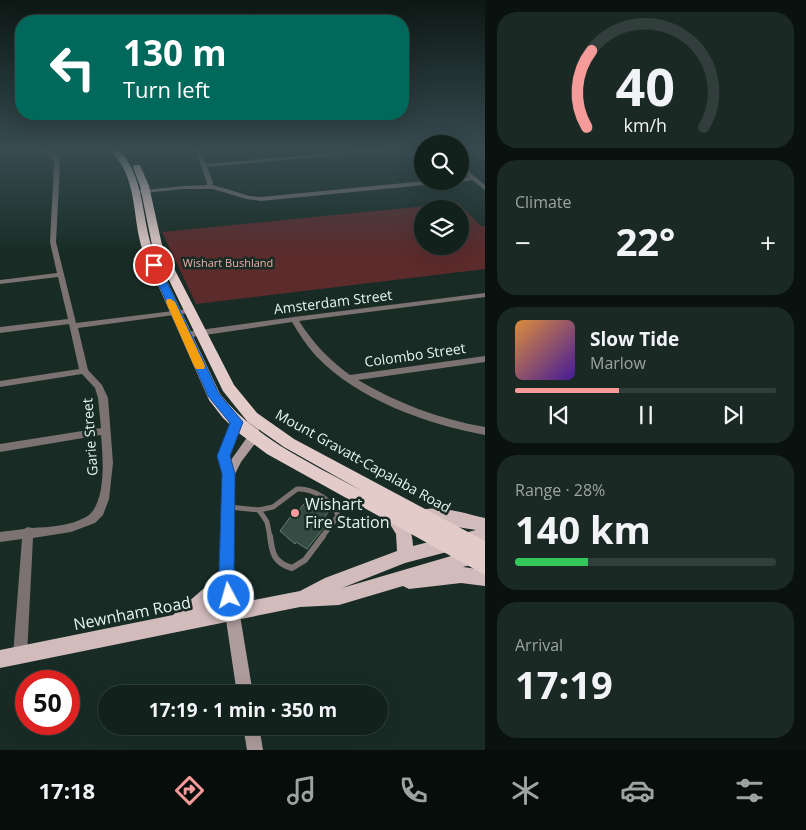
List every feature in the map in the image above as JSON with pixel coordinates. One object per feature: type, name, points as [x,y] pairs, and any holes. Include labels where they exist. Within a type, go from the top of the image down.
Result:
[{"type":"highway","name":"Mount Gravatt-Capalaba Road","points":[[136,184],[182,312],[192,334],[228,388],[254,437],[442,544],[476,557],[485,567]]},
{"type":"highway","name":"Mount Gravatt-Capalaba Road","points":[[140,184],[140,193]]},
{"type":"highway","name":"Mount Gravatt-Capalaba Road","points":[[244,420],[485,550]]},
{"type":"main road","points":[[243,685],[226,575],[229,474],[224,451],[244,420]]},
{"type":"main road","points":[[229,474],[237,459],[254,437]]},
{"type":"main road","points":[[392,516],[405,535],[407,545],[404,556]]},
{"type":"main road","points":[[423,516],[445,517],[485,525]]},
{"type":"main road","name":"Newnham Road","points":[[300,599],[331,584],[404,556],[442,544],[485,535]]},
{"type":"main road","name":"Newnham Road","points":[[0,660],[300,599],[337,597],[392,582],[440,565],[476,557]]},
{"type":"main road","points":[[176,625],[215,590],[226,575]]},
{"type":"main road","points":[[392,582],[460,575],[485,578]]},
{"type":"main road","points":[[252,735],[255,750]]},
{"type":"street","name":"Garie Street","points":[[0,537],[80,525],[93,520],[102,506],[108,467],[103,398],[98,387],[84,371],[52,235],[56,184]]},
{"type":"street","points":[[140,193],[209,187],[224,190],[247,202],[414,184]]},
{"type":"street","points":[[0,282],[61,275]]},
{"type":"street","name":"Amsterdam Street","points":[[192,334],[294,319],[485,296]]},
{"type":"street","points":[[0,330],[182,312]]},
{"type":"street","points":[[294,319],[309,342],[323,358],[349,378],[377,394],[430,418],[451,425],[485,431]]},
{"type":"street","name":"Colombo Street","points":[[349,378],[485,359]]},
{"type":"street","points":[[0,384],[84,371]]},
{"type":"street","points":[[0,448],[106,431]]},
{"type":"street","points":[[20,656],[28,532]]},
{"type":"lane","points":[[228,507],[258,509],[274,507],[292,491],[297,489],[306,490],[333,505],[338,511],[338,516],[305,560],[292,568],[277,562],[270,548],[266,521],[258,509]]},
{"type":"green space","name":"Wishart Bushland","points":[[414,207],[414,255],[469,255],[469,214],[481,226],[485,226],[485,269],[196,304],[162,232]]},
{"type":"building","points":[[309,498],[329,511],[321,522],[326,525],[307,549],[296,542],[295,544],[280,531],[297,508],[299,510]]},
{"type":"slow traffic","points":[[171,302],[200,366]]},
{"type":"place","name":"Wishart Fire Station","points":[[295,513]]},
{"type":"route","points":[[154,265],[214,396],[237,422],[224,451],[229,474],[226,573],[229,596]]}]
